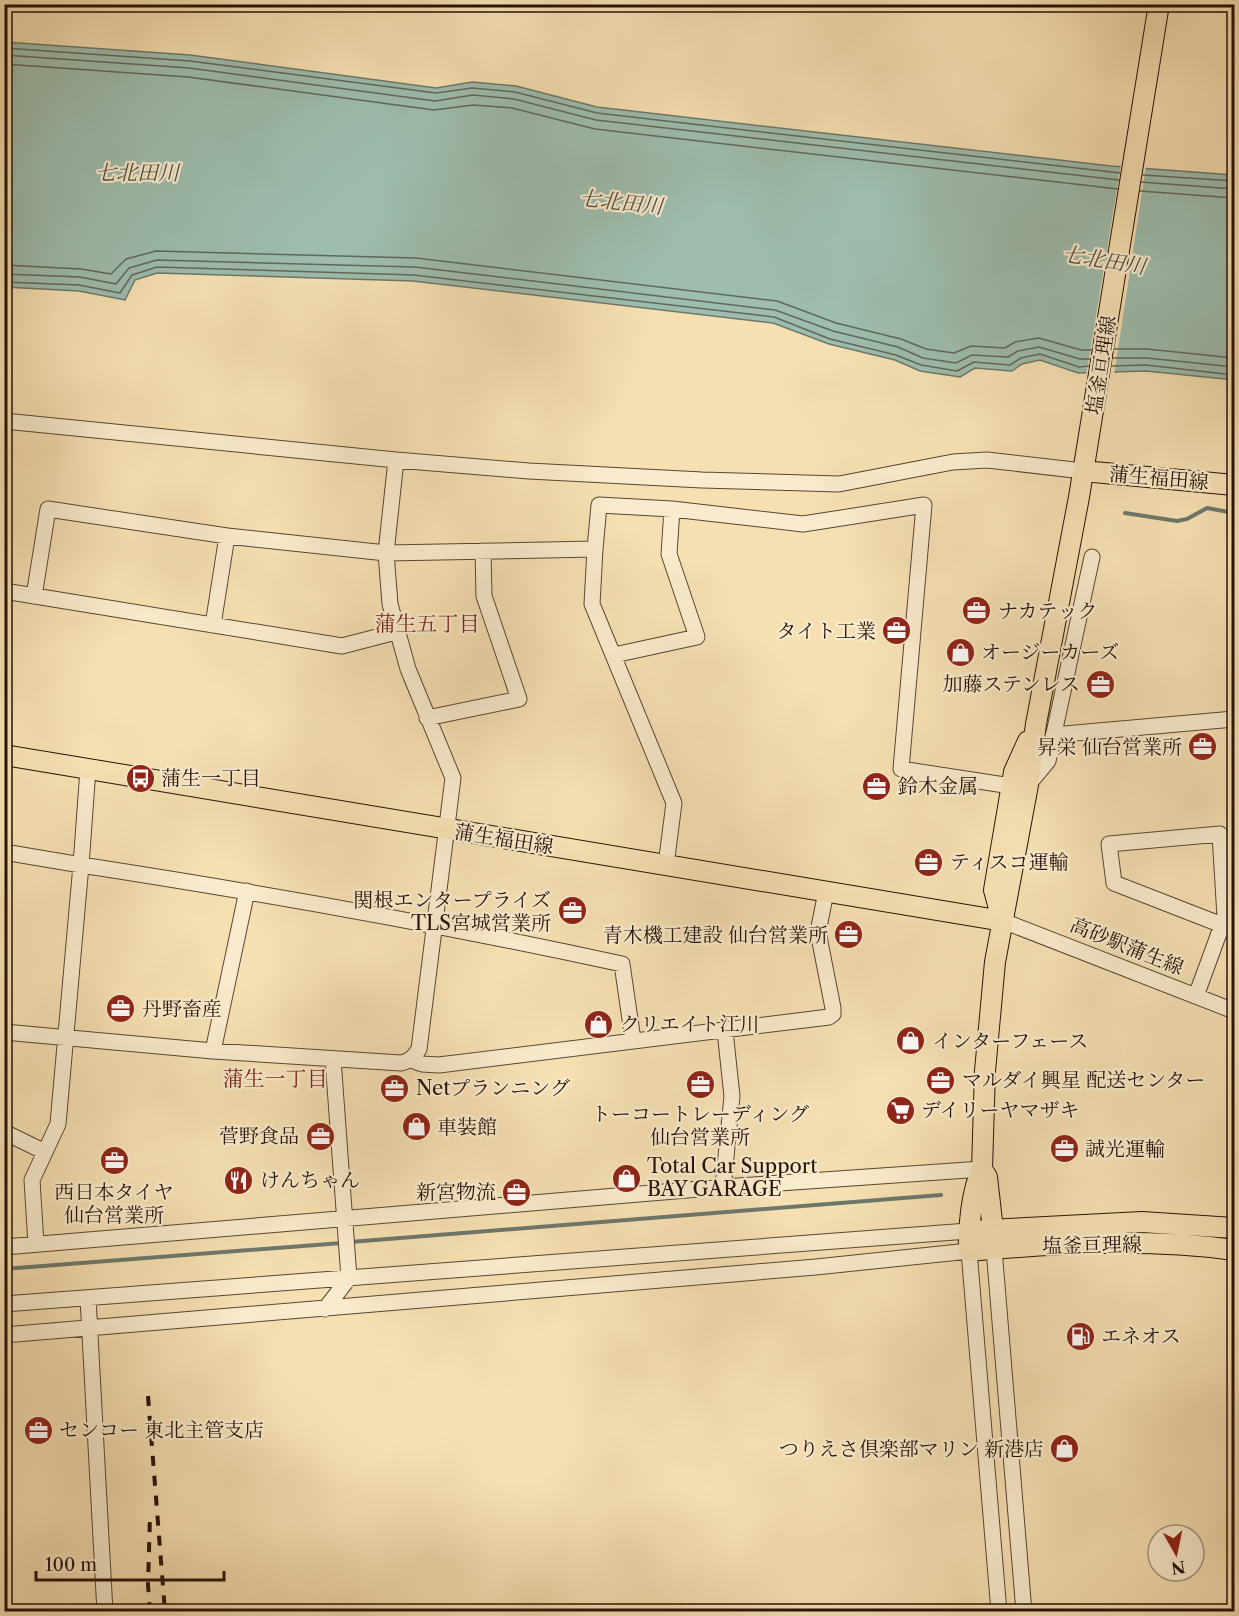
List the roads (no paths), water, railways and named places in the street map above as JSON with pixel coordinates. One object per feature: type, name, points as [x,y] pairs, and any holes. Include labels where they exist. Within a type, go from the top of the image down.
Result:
[{"type":"main road","name":"塩釜亘理線","points":[[1003,921],[994,890],[1006,818],[1013,811],[1036,724],[1085,462],[1159,4]]},
{"type":"main road","name":"蒲生福田線","points":[[1085,462],[1234,485]]},
{"type":"main road","name":"蒲生福田線","points":[[4,755],[1003,921]]},
{"type":"main road","name":"塩釜亘理線","points":[[1020,785],[1003,921],[995,962],[985,1071],[982,1203],[968,1231],[969,1251],[1059,1244],[1234,1250]]},
{"type":"main road","points":[[982,1203],[993,1228],[994,1249]]},
{"type":"main road","name":"塩釜亘理線","points":[[968,1231],[1142,1222],[1234,1228]]},
{"type":"street","points":[[4,421],[529,471],[824,485],[873,479],[953,462],[987,459],[1085,462]]},
{"type":"street","points":[[4,1032],[213,1051],[400,1063],[411,1059],[419,1049],[453,778],[427,718],[396,632],[390,604],[386,553],[396,460]]},
{"type":"street","points":[[666,865],[675,803],[592,604],[599,506],[672,509],[803,524],[924,506],[901,769],[1020,785],[1048,761],[1092,557]]},
{"type":"street","points":[[34,596],[48,509],[227,536],[386,553],[595,549]]},
{"type":"street","points":[[614,655],[697,638],[669,554],[672,509]]},
{"type":"street","points":[[213,625],[227,536]]},
{"type":"street","points":[[427,718],[519,699],[484,596],[483,551]]},
{"type":"street","points":[[4,591],[342,646],[396,632]]},
{"type":"street","points":[[1053,735],[1234,719]]},
{"type":"street","points":[[36,1244],[32,1180],[58,1124],[88,769]]},
{"type":"street","points":[[1196,996],[1228,927],[1225,917],[1220,834],[1108,844],[1114,883],[1228,927]]},
{"type":"street","points":[[4,852],[248,891],[435,925],[622,964],[633,1040]]},
{"type":"street","points":[[213,1051],[248,891]]},
{"type":"street","points":[[411,1059],[439,1065],[832,1016],[833,1008],[818,932],[826,892]]},
{"type":"street","name":"高砂駅蒲生線","points":[[1003,921],[1234,1011]]},
{"type":"street","points":[[723,1186],[732,1096],[725,1031]]},
{"type":"street","points":[[325,1309],[349,1278],[333,1059]]},
{"type":"street","points":[[4,1132],[45,1152]]},
{"type":"street","points":[[4,1247],[346,1224],[723,1186],[982,1174]]},
{"type":"street","points":[[4,1304],[968,1231]]},
{"type":"street","points":[[994,1249],[1024,1611]]},
{"type":"street","points":[[4,1335],[816,1268],[969,1251],[999,1611]]},
{"type":"street","points":[[88,1298],[105,1611]]},
{"type":"water","name":"七北田川","points":[[5,42],[190,55],[436,88],[472,82],[516,86],[597,107],[1111,166],[1234,175],[1234,380],[1146,371],[1078,373],[1040,360],[1022,364],[1012,371],[975,368],[960,377],[920,371],[895,360],[829,344],[773,323],[413,281],[157,273],[135,280],[125,300],[79,291],[5,287]]},
{"type":"waterway","points":[[1125,513],[1177,521],[1187,519],[1207,508],[1234,513]]},
{"type":"waterway","points":[[350,1242],[941,1195]]},
{"type":"waterway","points":[[4,1269],[342,1243]]},
{"type":"railway","points":[[148,1396],[165,1612]]},
{"type":"railway","points":[[150,1516],[148,1585],[150,1612]]},
{"type":"place","name":"ナカテック","points":[[977,611]]},
{"type":"place","name":"タイト工業","points":[[897,631]]},
{"type":"place","name":"オージーカーズ","points":[[960,652]]},
{"type":"place","name":"加藤ステンレス","points":[[1101,684]]},
{"type":"place","name":"昇栄 仙台営業所","points":[[1203,747]]},
{"type":"place","name":"蒲生一丁目","points":[[140,778]]},
{"type":"place","name":"鈴木金属","points":[[877,786]]},
{"type":"place","name":"ティスコ運輸","points":[[929,862]]},
{"type":"place","name":"関根エンタープライズ TLS宮城営業所","points":[[572,911]]},
{"type":"place","name":"青木機工建設 仙台営業所","points":[[849,935]]},
{"type":"place","name":"丹野畜産","points":[[121,1009]]},
{"type":"place","name":"クリエイト江川","points":[[599,1024]]},
{"type":"place","name":"インターフェース","points":[[911,1041]]},
{"type":"place","name":"マルダイ興星 配送センター","points":[[941,1080]]},
{"type":"place","name":"トーコートレーディング 仙台営業所","points":[[700,1084]]},
{"type":"place","name":"Netプランニング","points":[[395,1088]]},
{"type":"place","name":"デイリーヤマザキ","points":[[900,1110]]},
{"type":"place","name":"車装館","points":[[416,1127]]},
{"type":"place","name":"菅野食品","points":[[320,1136]]},
{"type":"place","name":"誠光運輸","points":[[1064,1149]]},
{"type":"place","name":"西日本タイヤ 仙台営業所","points":[[114,1161]]},
{"type":"place","name":"Total Car Support BAY GARAGE","points":[[626,1178]]},
{"type":"place","name":"けんちゃん","points":[[239,1180]]},
{"type":"place","name":"新宮物流","points":[[517,1192]]},
{"type":"place","name":"エネオス","points":[[1080,1336]]},
{"type":"place","name":"センコー 東北主管支店","points":[[38,1430]]},
{"type":"place","name":"つりえさ倶楽部マリン 新港店","points":[[1065,1449]]},
{"type":"district","name":"蒲生五丁目","points":[[427,623]]},
{"type":"district","name":"蒲生一丁目","points":[[275,1078]]}]
